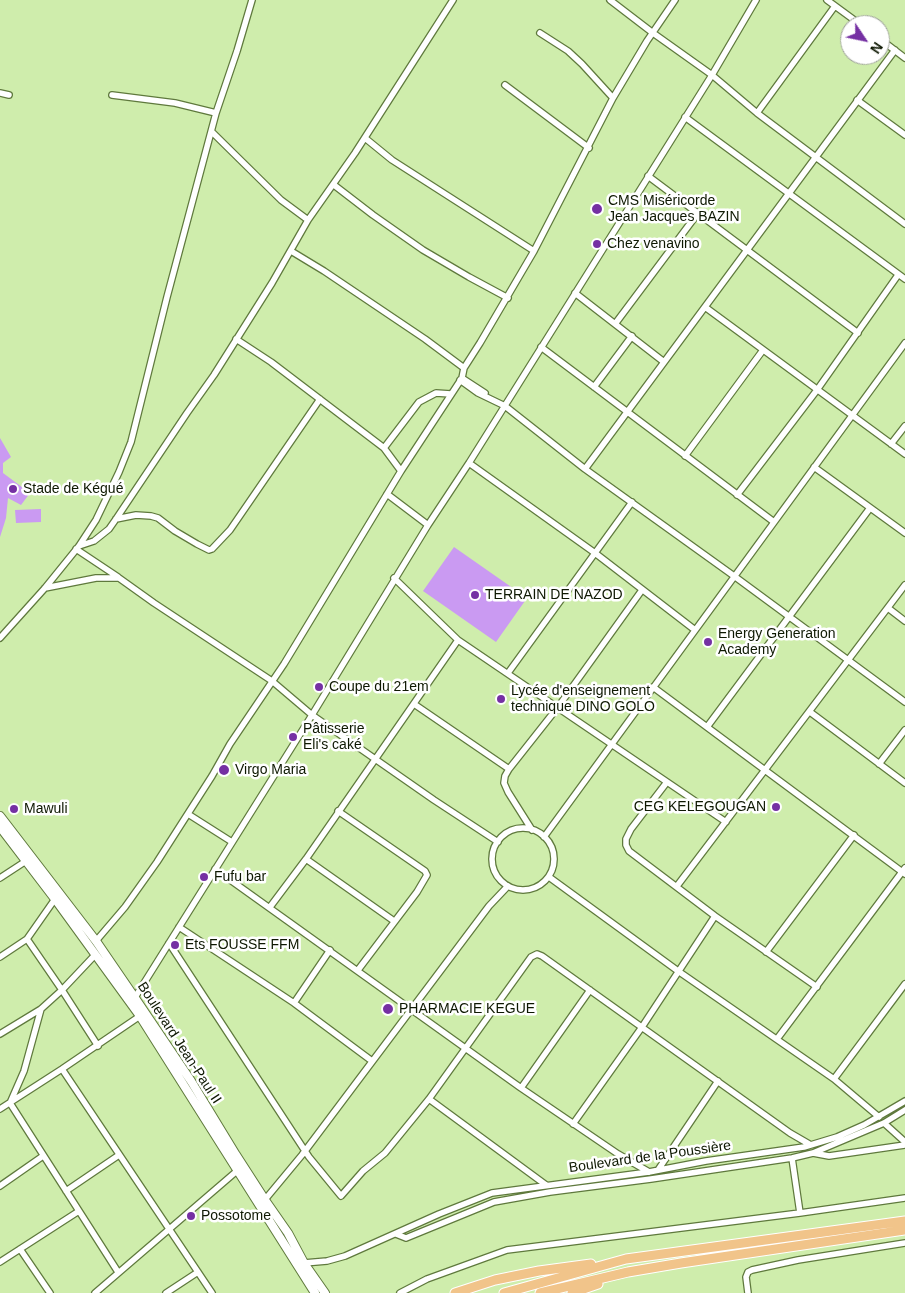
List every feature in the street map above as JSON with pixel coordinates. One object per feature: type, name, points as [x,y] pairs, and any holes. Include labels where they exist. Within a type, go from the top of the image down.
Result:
[{"type":"main road","name":"Boulevard Jean-Paul II","points":[[0,816],[96,941],[140,1016],[238,1170],[288,1233],[304,1263],[325,1293]]},
{"type":"main road","name":"Boulevard Jean-Paul II","points":[[0,827],[95,954],[132,1000],[191,1081],[315,1293]]},
{"type":"main road","points":[[455,1293],[495,1280],[539,1271],[905,1221]]},
{"type":"main road","points":[[540,1293],[628,1272],[905,1230]]},
{"type":"main road","points":[[504,1293],[626,1259]]},
{"type":"main road","points":[[572,1293],[628,1272]]},
{"type":"street","points":[[0,638],[78,548],[96,520],[131,442],[216,113],[238,51],[252,0]]},
{"type":"street","points":[[78,548],[94,541],[109,529],[186,413],[214,376],[291,252],[308,220],[365,138],[452,0]]},
{"type":"street","points":[[610,0],[712,75],[757,113],[905,224]]},
{"type":"street","points":[[96,941],[142,884],[188,814],[386,494],[461,379],[464,368],[508,298],[534,251],[589,148],[613,98],[675,0]]},
{"type":"street","points":[[132,1000],[312,715],[394,578],[469,463],[712,75],[756,0]]},
{"type":"street","points":[[827,0],[847,15]]},
{"type":"street","points":[[757,113],[835,6]]},
{"type":"street","points":[[540,33],[568,51],[613,98]]},
{"type":"street","points":[[890,46],[905,58]]},
{"type":"street","points":[[585,469],[895,50]]},
{"type":"street","points":[[505,85],[589,148]]},
{"type":"street","points":[[0,93],[9,95]]},
{"type":"street","points":[[112,95],[175,104],[216,113]]},
{"type":"street","points":[[857,100],[905,135]]},
{"type":"street","points":[[685,117],[905,279]]},
{"type":"street","points":[[212,132],[282,200],[308,220]]},
{"type":"street","points":[[365,138],[392,160],[534,251]]},
{"type":"street","points":[[648,176],[858,333]]},
{"type":"street","points":[[334,185],[423,250],[508,298]]},
{"type":"street","points":[[615,324],[698,213]]},
{"type":"street","points":[[291,252],[324,271],[425,339],[464,368]]},
{"type":"street","points":[[737,495],[817,390],[898,274]]},
{"type":"street","points":[[575,294],[664,362]]},
{"type":"street","points":[[705,307],[905,454]]},
{"type":"street","points":[[594,387],[632,336]]},
{"type":"street","points":[[236,340],[271,362],[384,448],[401,471]]},
{"type":"street","points":[[544,837],[905,343]]},
{"type":"street","points":[[541,347],[774,522]]},
{"type":"street","points":[[685,456],[763,350]]},
{"type":"street","points":[[461,379],[478,393],[505,406],[585,469],[905,702]]},
{"type":"street","points":[[384,448],[419,402],[436,393],[451,394]]},
{"type":"street","points":[[116,519],[152,516],[197,544],[209,550],[212,549],[230,530],[320,399]]},
{"type":"street","points":[[891,444],[905,426]]},
{"type":"street","points":[[469,463],[595,553],[695,630]]},
{"type":"street","points":[[814,467],[905,533]]},
{"type":"street","points":[[386,494],[428,525]]},
{"type":"street","points":[[508,673],[632,502]]},
{"type":"street","points":[[707,727],[790,618],[870,508]]},
{"type":"street","points":[[78,548],[154,603],[272,681],[312,715],[498,842]]},
{"type":"street","points":[[45,588],[96,578],[119,578]]},
{"type":"street","points":[[394,578],[458,640],[726,822]]},
{"type":"street","points":[[678,886],[905,586]]},
{"type":"street","points":[[532,830],[508,792],[504,783],[505,776],[558,707],[642,590]]},
{"type":"street","points":[[888,608],[905,621]]},
{"type":"street","points":[[270,907],[306,859],[458,640]]},
{"type":"street","points":[[653,687],[904,871],[778,1040]]},
{"type":"street","points":[[414,704],[509,769]]},
{"type":"street","points":[[810,712],[905,783]]},
{"type":"street","points":[[879,764],[905,730]]},
{"type":"street","points":[[666,782],[631,829],[626,839],[629,851],[678,886],[715,916],[817,987]]},
{"type":"street","points":[[338,811],[425,871],[427,875],[417,892],[358,970]]},
{"type":"street","points":[[188,814],[232,842]]},
{"type":"street","points":[[522,829],[532,830],[544,837],[549,843],[554,860],[548,877],[542,883],[535,888],[517,890],[500,880],[494,867],[493,851],[504,835],[513,830],[522,829]]},
{"type":"street","points":[[766,952],[854,835]]},
{"type":"street","points":[[306,859],[394,921]]},
{"type":"street","points":[[0,878],[26,861]]},
{"type":"street","points":[[216,869],[521,1088],[573,1124],[649,1172],[651,1179]]},
{"type":"street","points":[[548,877],[678,971],[834,1079],[879,1117]]},
{"type":"street","points":[[262,1202],[304,1151],[489,906],[508,886]]},
{"type":"street","points":[[0,957],[27,939],[55,899]]},
{"type":"street","points":[[573,1124],[642,1027],[715,916]]},
{"type":"street","points":[[179,927],[294,1003],[372,1061]]},
{"type":"street","points":[[27,939],[98,1046]]},
{"type":"street","points":[[169,943],[304,1151],[341,1196],[363,1171],[385,1153],[429,1100],[531,957],[537,954],[718,1080],[790,1133],[809,1144]]},
{"type":"street","points":[[294,1003],[330,950]]},
{"type":"street","points":[[0,1034],[41,1009],[62,990],[95,954]]},
{"type":"street","points":[[834,1079],[905,984]]},
{"type":"street","points":[[521,1088],[590,990]]},
{"type":"street","points":[[10,1103],[24,1071],[41,1009]]},
{"type":"street","points":[[0,1109],[62,1070],[140,1016]]},
{"type":"street","points":[[62,1070],[212,1293]]},
{"type":"street","points":[[658,1170],[718,1080]]},
{"type":"street","points":[[429,1100],[546,1185]]},
{"type":"street","name":"Boulevard de la Poussière","points":[[304,1263],[327,1262],[345,1256],[492,1193],[649,1172],[706,1161],[791,1150],[837,1136],[879,1117],[905,1102]]},
{"type":"street","points":[[10,1103],[118,1272]]},
{"type":"street","name":"Boulevard de la Poussière","points":[[396,1234],[406,1238],[494,1202],[550,1192],[792,1158],[813,1153],[884,1123],[905,1110]]},
{"type":"street","points":[[884,1123],[905,1144]]},
{"type":"street","points":[[813,1153],[830,1156],[905,1144]]},
{"type":"street","points":[[66,1191],[119,1155]]},
{"type":"street","points":[[0,1186],[43,1156]]},
{"type":"street","points":[[792,1158],[800,1213]]},
{"type":"street","points":[[95,1293],[238,1170]]},
{"type":"street","points":[[400,1293],[427,1279],[507,1250],[905,1198]]},
{"type":"street","points":[[0,1262],[79,1211]]},
{"type":"street","points":[[748,1293],[746,1277],[748,1272],[752,1270],[798,1260],[905,1243]]},
{"type":"street","points":[[20,1249],[50,1293]]},
{"type":"street","points":[[166,1293],[198,1272]]},
{"type":"shaded area","name":"Stade de Kégué","points":[[0,438],[11,457],[3,463],[3,473],[30,493],[21,505],[8,498],[6,518],[0,537]]},
{"type":"shaded area","points":[[41,509],[41,522],[16,523],[15,510]]},
{"type":"shaded area","name":"TERRAIN DE NAZOD","points":[[454,547],[527,598],[496,642],[423,591]]},
{"type":"place","name":"CMS Miséricorde Jean Jacques BAZIN","points":[[597,209]]},
{"type":"place","name":"Chez venavino","points":[[597,244]]},
{"type":"place","name":"Stade de Kégué","points":[[13,489]]},
{"type":"place","name":"TERRAIN DE NAZOD","points":[[475,595]]},
{"type":"place","name":"Energy Generation Academy","points":[[708,642]]},
{"type":"place","name":"Coupe du 21em","points":[[319,687]]},
{"type":"place","name":"Lycée d'enseignement technique DINO GOLO","points":[[501,699]]},
{"type":"place","name":"Pâtisserie Eli's caké","points":[[293,737]]},
{"type":"place","name":"Virgo Maria","points":[[224,770]]},
{"type":"place","name":"CEG KELEGOUGAN","points":[[776,807]]},
{"type":"place","name":"Mawuli","points":[[14,809]]},
{"type":"place","name":"Fufu bar","points":[[204,877]]},
{"type":"place","name":"Ets FOUSSE FFM","points":[[175,945]]},
{"type":"place","name":"PHARMACIE KEGUE","points":[[388,1009]]},
{"type":"place","name":"Possotome","points":[[191,1216]]}]
